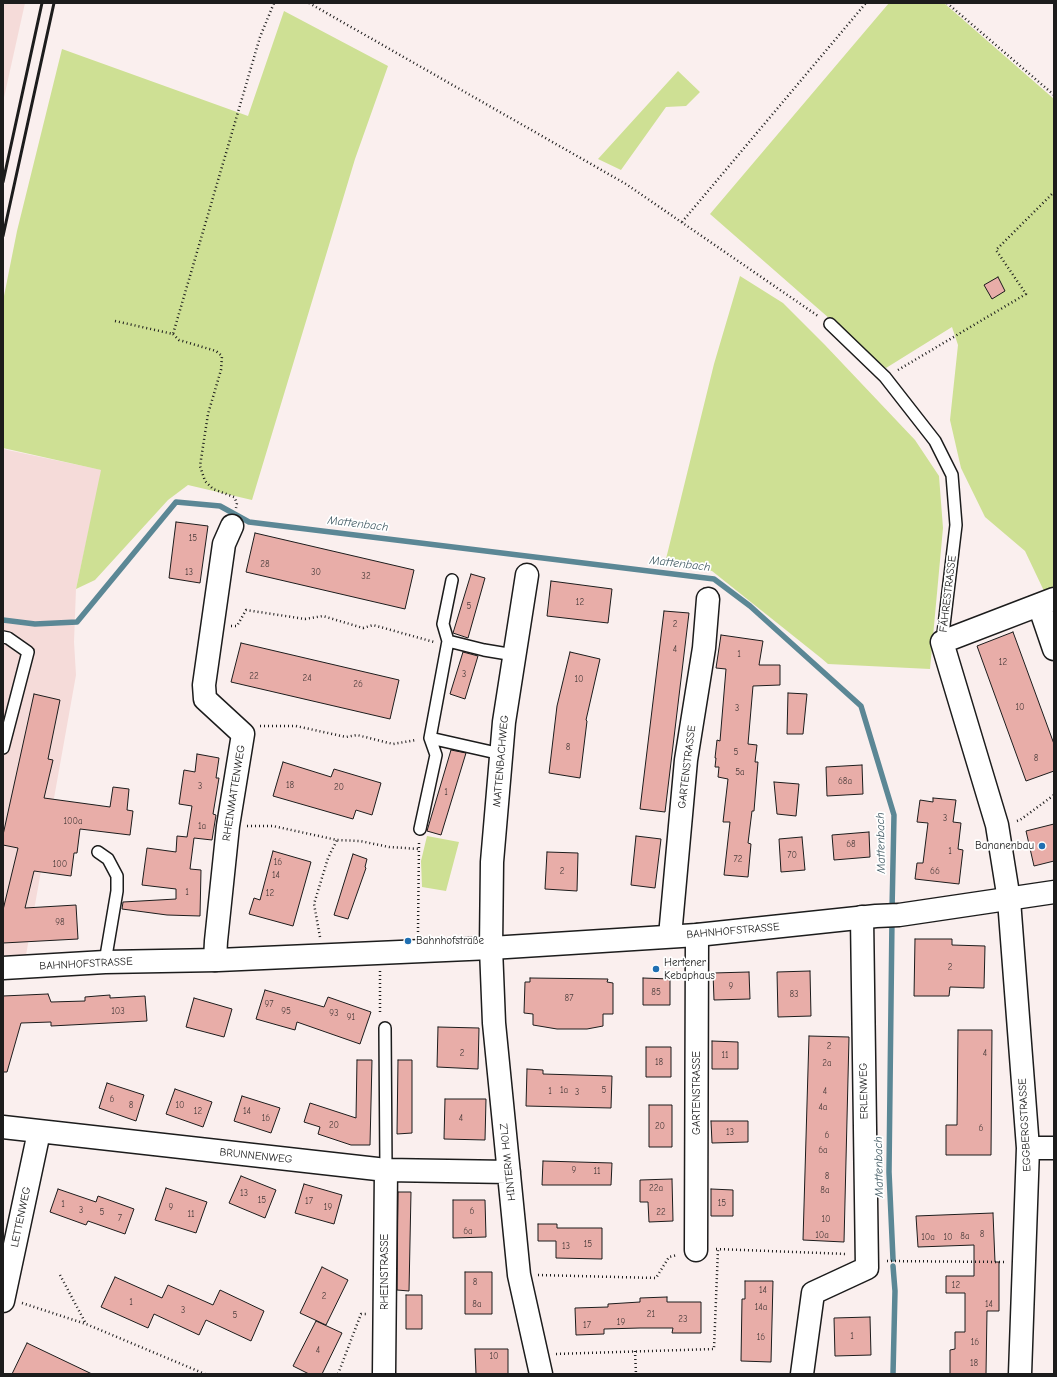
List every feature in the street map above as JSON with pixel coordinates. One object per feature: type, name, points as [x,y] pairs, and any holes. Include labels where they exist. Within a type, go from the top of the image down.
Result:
[{"type":"street","name":"RHEINMATTENWEG","points":[[215,960],[228,826],[243,734],[204,699],[204,685],[224,544],[232,526]]},
{"type":"street","name":"MATTENBACHWEG","points":[[491,948],[492,862],[504,722],[527,575]]},
{"type":"street","name":"GARTENSTRASSE","points":[[670,936],[686,760],[704,648],[708,599]]},
{"type":"street","points":[[942,642],[1046,602],[1054,649]]},
{"type":"street","name":"FÄHRESTRASSE","points":[[942,642],[997,825],[1009,900]]},
{"type":"street","name":"BAHNHOFSTRASSE","points":[[3,968],[106,962],[215,960],[491,948],[698,935],[899,915],[1009,900],[1054,892]]},
{"type":"street","name":"EGGBERGSTRASSE","points":[[1009,900],[1028,1148],[1020,1374]]},
{"type":"street","name":"ERLENWEG","points":[[867,1261],[869,917]]},
{"type":"street","name":"GARTENSTRASSE","points":[[696,1250],[698,935]]},
{"type":"street","name":"HINTERM HOLZ","points":[[491,948],[494,1023],[519,1275],[539,1364]]},
{"type":"street","name":"BRUNNENWEG","points":[[3,1128],[386,1170],[509,1172]]},
{"type":"street","name":"LETTENWEG","points":[[4,1299],[39,1132]]},
{"type":"street","points":[[1028,1148],[1054,1148]]},
{"type":"street","name":"RHEINSTRASSE","points":[[384,1374],[386,1170]]},
{"type":"street","points":[[802,1374],[813,1293],[867,1268],[867,1261]]},
{"type":"lane","name":"FÄHRESTRASSE","points":[[830,324],[885,377],[935,441],[952,475],[956,525],[942,642]]},
{"type":"lane","points":[[420,829],[436,755],[430,738],[448,643],[443,624],[452,580]]},
{"type":"lane","points":[[3,637],[8,638],[28,652],[3,748]]},
{"type":"lane","points":[[448,643],[514,655]]},
{"type":"lane","points":[[430,738],[501,754]]},
{"type":"lane","points":[[98,852],[108,859],[117,876],[117,890],[106,962]]},
{"type":"lane","points":[[385,1028],[386,1170]]},
{"type":"path","points":[[173,334],[260,37],[274,3]]},
{"type":"path","points":[[309,3],[626,184],[830,324]]},
{"type":"path","points":[[682,222],[866,3]]},
{"type":"path","points":[[947,3],[1054,95]]},
{"type":"path","points":[[885,377],[1026,294],[996,250],[1054,192]]},
{"type":"path","points":[[115,321],[173,334],[179,340],[216,351],[222,356],[221,370],[208,414],[200,466],[205,481],[213,489],[234,497],[237,503]]},
{"type":"path","points":[[213,627],[237,626],[246,610],[305,619],[322,616],[363,628],[373,625],[448,643]]},
{"type":"path","points":[[243,734],[260,726],[296,726],[346,737],[357,736],[394,744],[430,738]]},
{"type":"path","points":[[997,825],[1020,820],[1054,795]]},
{"type":"path","points":[[228,826],[273,826],[337,840],[360,841],[389,847],[419,849]]},
{"type":"path","points":[[418,951],[420,829]]},
{"type":"path","points":[[324,955],[314,904],[328,858],[337,840]]},
{"type":"path","points":[[381,952],[380,1028],[385,1028]]},
{"type":"path","points":[[539,1364],[635,1351],[714,1349],[718,1249]]},
{"type":"path","points":[[867,1261],[1025,1262]]},
{"type":"path","points":[[60,1275],[86,1324]]},
{"type":"path","points":[[4,1299],[86,1324],[205,1374]]},
{"type":"path","points":[[338,1374],[361,1314],[385,1314]]},
{"type":"path","points":[[635,1351],[636,1374]]},
{"type":"shaded area","points":[[3,3],[25,3],[3,102]]},
{"type":"shaded area","points":[[3,449],[102,470],[76,589],[74,642],[76,675],[26,955],[3,956]]},
{"type":"green space","points":[[889,3],[944,3],[1054,99],[1054,588],[1044,591],[1025,551],[985,517],[961,468],[950,420],[958,345],[952,327],[886,368],[710,214]]},
{"type":"green space","points":[[284,11],[388,66],[355,159],[252,500],[188,485],[168,500],[95,580],[76,589],[101,470],[3,448],[3,301],[17,231],[62,49],[248,116]]},
{"type":"green space","points":[[678,71],[700,92],[686,106],[666,107],[621,170],[598,159]]},
{"type":"green space","points":[[740,276],[783,303],[825,345],[915,440],[939,476],[943,528],[930,669],[828,664],[712,571],[665,563],[714,364]]},
{"type":"green space","points":[[427,836],[459,842],[446,891],[422,887],[421,861]]},
{"type":"building","points":[[998,277],[1005,291],[992,299],[984,285]]},
{"type":"building","points":[[176,522],[208,526],[200,583],[169,578]]},
{"type":"building","points":[[255,533],[414,570],[405,609],[246,572]]},
{"type":"building","points":[[471,574],[485,578],[468,638],[453,633]]},
{"type":"building","points":[[551,581],[612,589],[608,623],[547,616]]},
{"type":"building","points":[[664,611],[689,613],[665,812],[640,809]]},
{"type":"building","points":[[1013,632],[1054,744],[1054,771],[1026,781],[977,646]]},
{"type":"building","points":[[721,635],[763,641],[759,665],[780,665],[780,685],[753,686],[748,744],[757,745],[755,762],[758,762],[754,811],[752,811],[748,843],[751,844],[748,877],[724,875],[730,822],[723,822],[728,779],[718,777],[719,767],[715,767],[717,740],[720,741],[726,669],[716,668]]},
{"type":"building","points":[[241,643],[399,680],[390,719],[231,682]]},
{"type":"building","points":[[463,652],[478,656],[465,699],[450,694]]},
{"type":"building","points":[[570,652],[600,659],[586,720],[580,778],[549,773],[557,706]]},
{"type":"building","points":[[788,693],[807,694],[803,734],[787,734]]},
{"type":"building","points":[[34,694],[60,700],[48,759],[53,760],[44,798],[110,807],[113,787],[129,789],[127,810],[133,811],[130,835],[80,829],[77,853],[74,853],[71,876],[34,871],[25,908],[76,905],[78,939],[3,943],[3,910],[18,848],[3,845],[3,835]]},
{"type":"building","points":[[451,750],[466,753],[441,835],[427,831]]},
{"type":"building","points":[[197,754],[219,758],[216,778],[219,778],[213,814],[216,815],[212,840],[194,838],[190,869],[201,870],[200,916],[167,915],[122,909],[123,902],[176,899],[176,889],[142,885],[147,848],[176,852],[177,836],[187,837],[192,806],[179,804],[184,770],[195,772]]},
{"type":"building","points":[[283,762],[331,777],[334,769],[381,783],[372,815],[356,810],[353,819],[273,796]]},
{"type":"building","points":[[862,765],[863,794],[827,796],[826,767]]},
{"type":"building","points":[[774,782],[799,784],[796,816],[777,814]]},
{"type":"building","points":[[933,798],[956,800],[953,822],[961,823],[958,849],[963,850],[959,884],[915,879],[917,863],[923,863],[928,823],[917,822],[920,800],[933,802]]},
{"type":"building","name":"Bananenbau","points":[[1054,824],[1054,861],[1034,866],[1026,831]]},
{"type":"building","points":[[869,832],[870,857],[834,860],[832,835]]},
{"type":"building","points":[[636,836],[661,839],[655,888],[631,885]]},
{"type":"building","points":[[802,837],[805,870],[781,872],[779,839]]},
{"type":"building","points":[[273,851],[311,862],[293,926],[249,914],[254,898],[260,900]]},
{"type":"building","points":[[547,852],[578,853],[577,891],[545,889]]},
{"type":"building","points":[[353,854],[367,859],[366,868],[348,919],[334,915]]},
{"type":"building","points":[[915,939],[952,939],[952,945],[985,946],[984,988],[950,987],[949,996],[914,996]]},
{"type":"building","points":[[810,971],[811,1016],[778,1017],[777,972]]},
{"type":"building","points":[[749,972],[750,999],[714,1000],[713,973]]},
{"type":"building","points":[[530,978],[608,979],[607,982],[613,983],[613,1014],[603,1014],[603,1026],[587,1029],[557,1029],[533,1025],[533,1014],[524,1013],[525,982],[530,982]]},
{"type":"building","points":[[643,978],[670,979],[670,1005],[643,1005]]},
{"type":"building","points":[[265,990],[324,1007],[328,997],[371,1012],[360,1044],[297,1022],[295,1030],[256,1019]]},
{"type":"building","points":[[48,994],[51,1002],[85,1001],[85,997],[110,995],[110,998],[145,996],[147,1021],[51,1026],[51,1022],[21,1023],[7,1072],[3,1072],[3,996]]},
{"type":"building","points":[[194,998],[232,1009],[224,1037],[186,1027]]},
{"type":"building","points":[[438,1027],[479,1028],[478,1069],[437,1067]]},
{"type":"building","points":[[958,1030],[992,1030],[991,1155],[946,1155],[946,1125],[957,1125]]},
{"type":"building","points":[[809,1036],[849,1037],[844,1242],[803,1240]]},
{"type":"building","points":[[712,1041],[738,1042],[738,1069],[712,1069]]},
{"type":"building","points":[[646,1047],[671,1047],[671,1077],[646,1077]]},
{"type":"building","points":[[357,1060],[372,1060],[370,1145],[351,1145],[318,1134],[320,1127],[304,1122],[310,1103],[356,1118]]},
{"type":"building","points":[[398,1060],[412,1060],[412,1133],[397,1134]]},
{"type":"building","points":[[527,1069],[543,1070],[543,1074],[612,1076],[611,1108],[526,1106]]},
{"type":"building","points":[[107,1083],[144,1095],[136,1121],[99,1108]]},
{"type":"building","points":[[175,1089],[212,1102],[203,1127],[166,1114]]},
{"type":"building","points":[[242,1096],[280,1108],[271,1133],[234,1121]]},
{"type":"building","points":[[445,1099],[486,1099],[485,1140],[444,1139]]},
{"type":"building","points":[[649,1105],[672,1105],[672,1147],[649,1147]]},
{"type":"building","points":[[711,1121],[748,1121],[748,1142],[712,1143]]},
{"type":"building","points":[[543,1161],[612,1163],[611,1185],[542,1185]]},
{"type":"building","points":[[241,1176],[276,1190],[265,1218],[229,1203]]},
{"type":"building","points":[[672,1179],[673,1221],[649,1222],[648,1202],[640,1202],[640,1180]]},
{"type":"building","points":[[304,1184],[342,1195],[334,1224],[295,1213]]},
{"type":"building","points":[[166,1188],[207,1202],[196,1233],[155,1220]]},
{"type":"building","points":[[58,1189],[96,1202],[98,1196],[134,1209],[125,1234],[88,1221],[86,1225],[50,1212]]},
{"type":"building","points":[[711,1189],[733,1190],[733,1216],[711,1216]]},
{"type":"building","points":[[398,1192],[411,1192],[409,1291],[397,1290]]},
{"type":"building","points":[[453,1200],[485,1200],[486,1237],[453,1238]]},
{"type":"building","points":[[993,1213],[995,1262],[999,1262],[999,1311],[987,1311],[986,1374],[950,1374],[950,1350],[955,1349],[955,1332],[965,1332],[965,1293],[946,1293],[946,1276],[974,1276],[974,1245],[918,1247],[916,1216]]},
{"type":"building","points":[[538,1224],[557,1224],[557,1228],[602,1228],[602,1259],[556,1258],[556,1241],[538,1241]]},
{"type":"building","points":[[322,1267],[348,1280],[326,1325],[300,1313]]},
{"type":"building","points":[[465,1272],[492,1272],[492,1314],[465,1314]]},
{"type":"building","points":[[115,1277],[162,1298],[168,1285],[213,1305],[220,1290],[264,1311],[251,1341],[206,1320],[199,1335],[154,1314],[148,1328],[101,1307]]},
{"type":"building","points":[[745,1281],[773,1281],[771,1362],[741,1361],[742,1299],[745,1299]]},
{"type":"building","points":[[406,1295],[422,1295],[422,1329],[406,1329]]},
{"type":"building","points":[[667,1297],[667,1302],[701,1302],[701,1333],[672,1333],[673,1328],[640,1328],[604,1329],[604,1334],[576,1335],[575,1308],[608,1307],[608,1304],[640,1302],[640,1298]]},
{"type":"building","points":[[870,1317],[871,1355],[835,1356],[834,1318]]},
{"type":"building","points":[[316,1321],[342,1333],[322,1374],[309,1374],[293,1366]]},
{"type":"building","points":[[27,1343],[92,1374],[12,1374]]},
{"type":"building","points":[[475,1349],[508,1349],[508,1374],[476,1374]]},
{"type":"waterway","name":"Mattenbach","points":[[3,620],[35,624],[77,622],[176,502],[220,506],[249,522],[714,579],[750,606],[861,706],[894,815],[892,910]]},
{"type":"waterway","name":"Mattenbach","points":[[892,919],[889,1172],[893,1259]]},
{"type":"waterway","name":"Mattenbach","points":[[893,1266],[895,1291],[893,1374]]},
{"type":"railway","points":[[3,182],[42,3]]},
{"type":"railway","points":[[3,236],[54,3]]},
{"type":"place","name":"Bananenbau","points":[[1042,846]]},
{"type":"place","name":"Bahnhofstraße","points":[[408,941]]},
{"type":"place","name":"Hertener Kebaphaus","points":[[656,969]]}]
